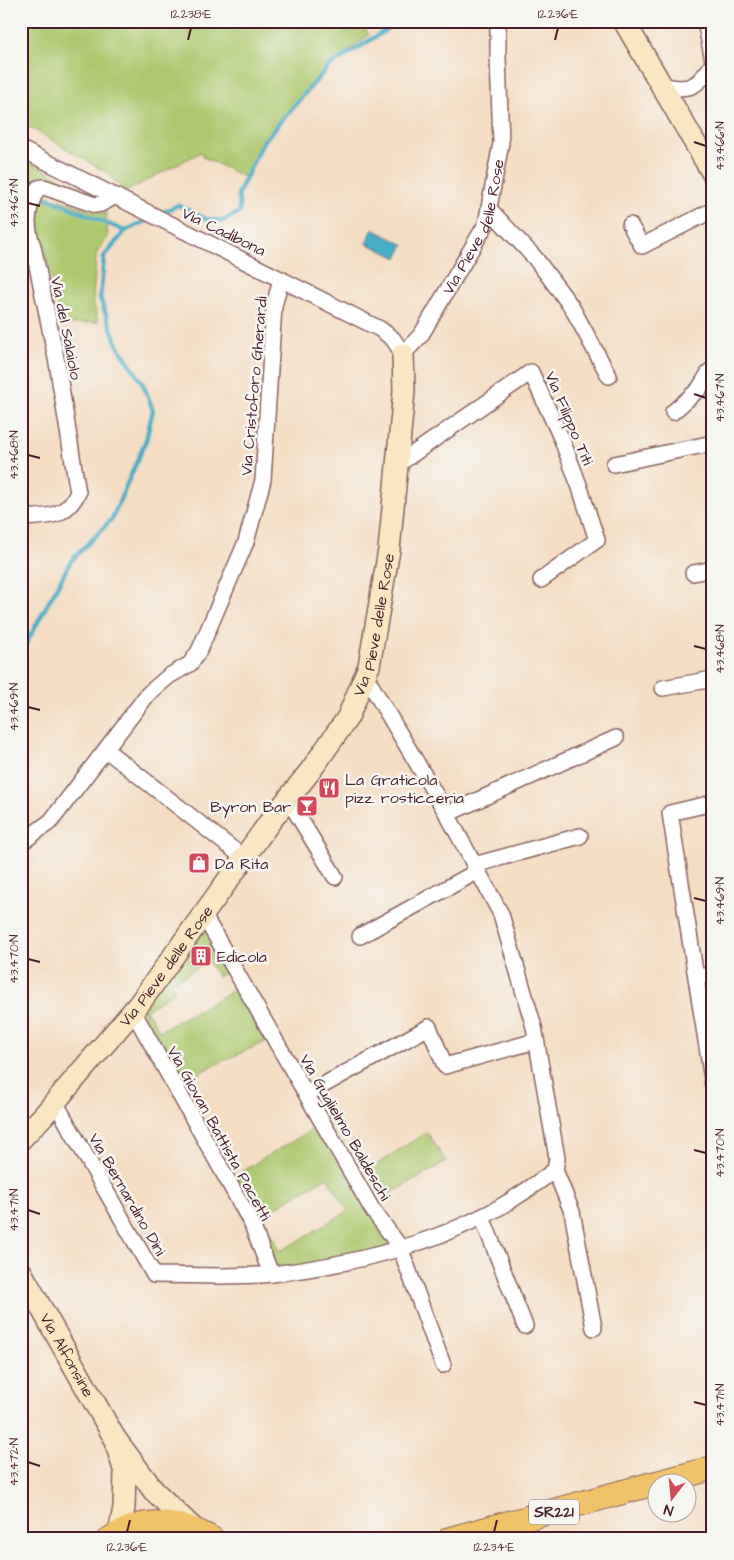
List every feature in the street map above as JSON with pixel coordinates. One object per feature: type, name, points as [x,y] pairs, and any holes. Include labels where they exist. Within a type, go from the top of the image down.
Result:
[{"type":"main road","points":[[696,1472],[713,1468]]},
{"type":"main road","name":"SR221","points":[[450,1539],[646,1487]]},
{"type":"main road","points":[[114,1536],[134,1527],[150,1523],[171,1523],[204,1534]]},
{"type":"street","name":"Via Pieve delle Rose","points":[[21,1139],[133,1011],[202,914],[311,770],[348,717],[369,666],[378,622],[389,550],[404,391],[404,354],[421,335],[486,224],[490,210],[501,143],[498,21]]},
{"type":"street","points":[[624,21],[713,174]]},
{"type":"street","points":[[705,21],[713,60]]},
{"type":"street","points":[[662,85],[678,89],[695,86],[702,80],[713,64]]},
{"type":"street","name":"Via Cadibona","points":[[21,149],[380,329],[393,338],[404,354]]},
{"type":"street","name":"Via del Salaiolo","points":[[21,518],[60,514],[71,506],[78,493],[56,363],[33,246],[28,234],[27,220],[31,203],[38,188],[44,187],[95,205],[116,196]]},
{"type":"street","points":[[490,210],[534,258],[571,306],[609,376]]},
{"type":"street","points":[[630,224],[642,246],[713,210]]},
{"type":"street","name":"Via Cristoforo Gherardi","points":[[21,844],[52,821],[148,694],[169,676],[190,664],[199,650],[246,542],[263,480],[274,306],[281,279]]},
{"type":"street","points":[[673,412],[699,389],[710,371],[713,370]]},
{"type":"street","name":"Via Filippo Titi","points":[[397,465],[531,372],[562,440],[579,484],[597,540],[541,580]]},
{"type":"street","points":[[614,464],[713,443]]},
{"type":"street","points":[[693,573],[713,569]]},
{"type":"street","points":[[366,674],[447,814],[501,914],[534,1027],[557,1158],[555,1170],[572,1212],[594,1328]]},
{"type":"street","points":[[662,688],[713,679]]},
{"type":"street","points":[[447,814],[616,738]]},
{"type":"street","points":[[106,750],[244,858]]},
{"type":"street","points":[[288,799],[335,878]]},
{"type":"street","points":[[713,803],[670,813],[713,1085]]},
{"type":"street","points":[[360,936],[476,868],[580,836]]},
{"type":"street","name":"Via Guglielmo Baldeschi","points":[[202,914],[372,1208],[400,1247],[443,1365]]},
{"type":"street","points":[[697,977],[713,975]]},
{"type":"street","name":"Via Giovan Battista Pacetti","points":[[133,1011],[250,1222],[271,1274]]},
{"type":"street","points":[[307,1094],[429,1027],[445,1066],[536,1041]]},
{"type":"street","name":"Via Bernardino Dini","points":[[55,1102],[154,1275],[271,1274],[367,1257],[439,1236],[482,1217],[555,1170]]},
{"type":"street","points":[[482,1217],[525,1326]]},
{"type":"street","name":"Via Alfonsine","points":[[21,1272],[114,1437],[154,1491],[204,1534]]},
{"type":"street","name":"Via Alfonsine","points":[[114,1437],[124,1472],[124,1508],[114,1536]]},
{"type":"green space","points":[[21,21],[361,21],[369,35],[328,67],[263,142],[246,178],[203,157],[201,152],[125,192],[106,172],[29,127],[21,130]]},
{"type":"green space","points":[[21,158],[95,196],[94,199],[21,174]]},
{"type":"green space","points":[[44,195],[96,212],[106,213],[108,237],[96,254],[93,300],[98,322],[61,325],[37,214],[39,204]]},
{"type":"green space","points":[[203,914],[233,967],[218,977],[208,962],[171,983],[175,991],[146,1010],[160,1031],[243,985],[274,1038],[210,1067],[175,1087],[139,1004]]},
{"type":"green space","points":[[317,1127],[400,1247],[271,1274],[228,1182],[260,1160]],"holes":[[[327,1177],[348,1211],[281,1251],[261,1216]]]},
{"type":"green space","points":[[427,1132],[446,1162],[388,1195],[371,1168]]},
{"type":"water","points":[[373,229],[404,245],[397,258],[366,243]]},
{"type":"waterway","points":[[158,215],[178,205],[206,219],[223,221],[240,212],[238,194],[263,142],[328,67],[383,32],[395,21]]},
{"type":"waterway","points":[[21,186],[31,190]]},
{"type":"waterway","points":[[43,196],[125,231]]},
{"type":"waterway","points":[[21,653],[71,561],[112,519],[146,440],[153,410],[143,384],[117,344],[100,298],[104,257],[125,231],[151,218]]},
{"type":"place","name":"La Graticola pizz. rosticceria","points":[[329,788]]},
{"type":"place","name":"Byron Bar","points":[[307,806]]},
{"type":"place","name":"Da Rita","points":[[199,863]]},
{"type":"place","name":"Edicola","points":[[201,956]]}]
